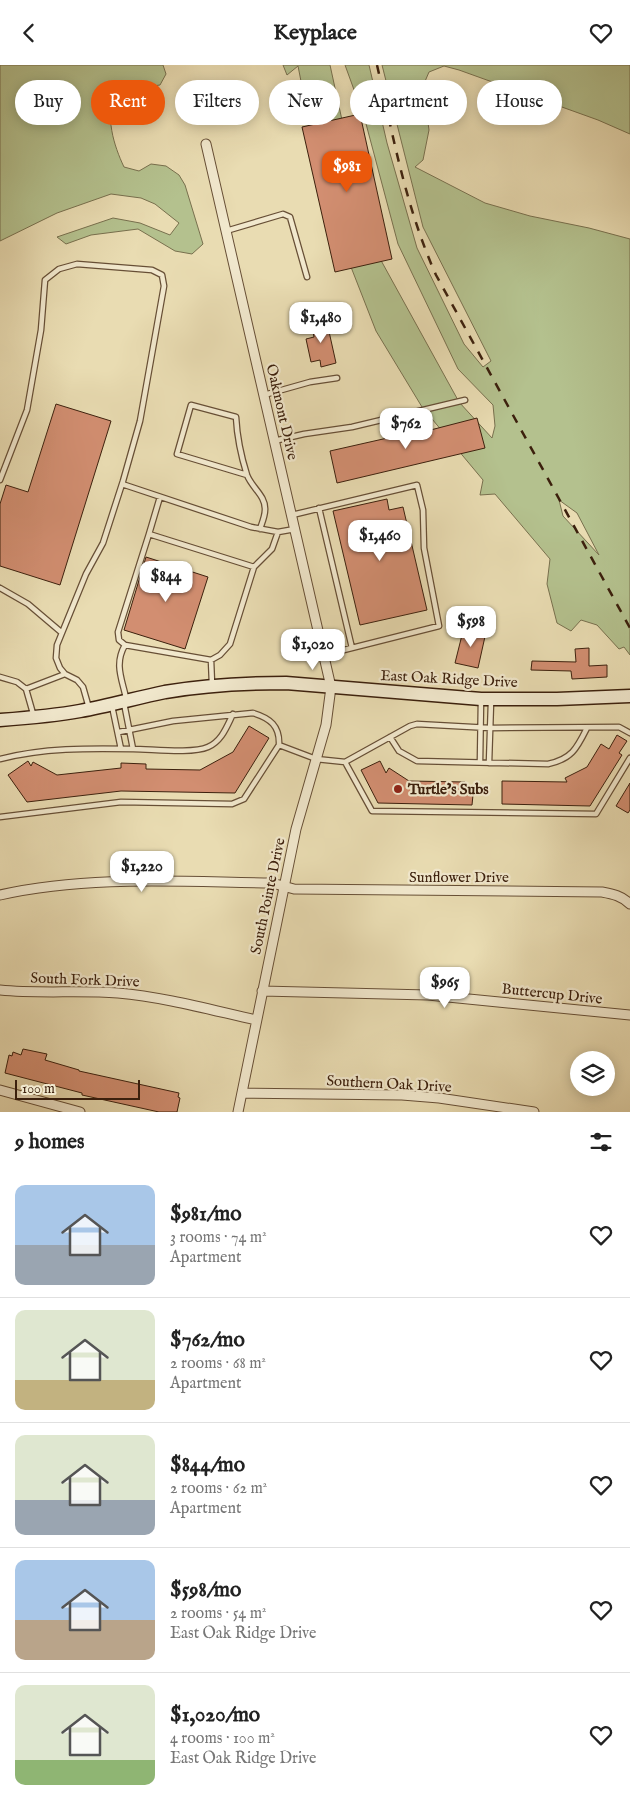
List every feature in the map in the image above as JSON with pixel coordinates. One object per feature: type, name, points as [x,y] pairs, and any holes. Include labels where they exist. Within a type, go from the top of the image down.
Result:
[{"type":"main road","name":"East Oak Ridge Drive","points":[[0,720],[89,709],[164,693],[212,686],[286,683],[486,699],[630,696]]},
{"type":"street","name":"Oakmont Drive","points":[[206,144],[331,687]]},
{"type":"street","name":"South Pointe Drive","points":[[238,1112],[296,829],[326,725],[331,687]]},
{"type":"street","name":"Sunflower Drive","points":[[0,895],[18,891],[126,881],[272,883],[294,889],[602,891],[615,894],[630,904]]},
{"type":"street","name":"South Fork Drive","points":[[0,989],[38,992],[117,993],[142,996],[256,1020]]},
{"type":"street","name":"Buttercup Drive","points":[[262,991],[428,995],[630,1015]]},
{"type":"street","points":[[0,1090],[80,1112]]},
{"type":"street","name":"Southern Oak Drive","points":[[242,1093],[411,1096],[439,1098],[534,1112]]},
{"type":"lane","points":[[226,231],[283,214],[290,217],[307,277]]},
{"type":"lane","points":[[0,480],[27,410],[41,330],[45,280],[58,269],[77,263],[152,270],[162,275],[164,286],[161,309],[140,421],[103,543],[86,574],[57,645],[56,658],[60,668],[83,687],[89,709]]},
{"type":"lane","points":[[264,395],[337,378]]},
{"type":"lane","points":[[274,441],[304,434],[352,427],[465,400]]},
{"type":"lane","points":[[247,475],[177,454],[191,405],[236,417],[237,437],[247,475],[252,485],[264,499],[266,509],[260,529]]},
{"type":"lane","points":[[122,484],[260,529],[278,532],[295,529]]},
{"type":"lane","points":[[292,515],[417,485],[423,510],[424,548],[439,626],[324,655]]},
{"type":"lane","points":[[160,497],[118,632],[119,640],[125,645],[210,660],[220,655],[230,644],[254,567],[272,549],[278,532]]},
{"type":"lane","points":[[319,508],[352,648]]},
{"type":"lane","points":[[149,534],[254,567]]},
{"type":"lane","points":[[0,588],[28,604],[61,632]]},
{"type":"lane","points":[[121,749],[118,665],[125,645]]},
{"type":"lane","points":[[210,660],[212,686]]},
{"type":"lane","points":[[26,689],[65,674]]},
{"type":"lane","points":[[0,677],[17,682],[26,689],[34,717]]},
{"type":"lane","points":[[480,762],[481,728],[486,699]]},
{"type":"lane","points":[[486,699],[490,728],[489,763]]},
{"type":"lane","points":[[120,702],[133,749]]},
{"type":"lane","points":[[0,817],[121,801],[238,803],[244,799],[279,745],[280,735],[272,721],[253,713],[173,721],[119,732]]},
{"type":"lane","points":[[0,759],[40,751],[202,749],[216,742],[222,736],[233,714]]},
{"type":"lane","points":[[279,745],[316,759],[345,762],[417,724],[481,728],[619,727],[630,733]]},
{"type":"lane","points":[[390,737],[399,751],[417,761],[548,764],[557,762],[572,754],[587,728]]},
{"type":"lane","points":[[345,762],[372,811],[596,815],[630,758]]},
{"type":"green space","points":[[0,65],[163,65],[166,74],[163,80],[91,80],[91,125],[111,125],[114,140],[124,167],[139,171],[151,164],[166,166],[179,175],[185,185],[203,244],[192,254],[175,251],[138,229],[91,235],[66,244],[57,237],[113,218],[140,223],[170,235],[179,223],[155,204],[141,198],[111,194],[57,213],[0,241]]},
{"type":"green space","points":[[283,65],[330,65],[333,80],[301,80],[298,66],[287,75]]},
{"type":"green space","points":[[345,65],[369,65],[372,80],[350,80]]},
{"type":"green space","points":[[382,65],[630,65],[630,134],[562,107],[562,80],[487,80],[444,66],[429,72],[426,80],[386,80]]},
{"type":"green space","points":[[340,111],[367,235],[459,402],[492,438],[495,426],[493,405],[458,369],[398,244],[366,125],[383,125],[417,248],[464,344],[483,367],[491,361],[423,227],[397,125],[428,125],[423,160],[415,167],[485,203],[530,216],[589,228],[630,239],[630,655],[624,647],[619,649],[597,625],[581,620],[571,631],[557,623],[547,584],[550,559],[495,494],[480,495],[483,480],[422,407],[376,331],[324,198],[310,125],[340,125]],"holes":[[[559,500],[577,513],[599,555],[563,516]]]},
{"type":"building","points":[[350,116],[350,125],[362,125],[392,259],[335,272],[302,127],[311,125],[340,125],[340,118]]},
{"type":"building","points":[[326,318],[336,363],[321,367],[320,360],[311,362],[306,339],[314,337],[311,321]]},
{"type":"building","points":[[56,404],[111,421],[60,585],[0,566],[0,504],[6,485],[28,492]]},
{"type":"building","points":[[477,418],[485,448],[337,483],[330,451],[414,432],[415,434]]},
{"type":"building","points":[[387,499],[389,510],[403,507],[427,610],[360,625],[333,511]]},
{"type":"building","points":[[146,557],[208,577],[185,649],[124,630]]},
{"type":"building","points":[[464,627],[486,632],[478,668],[455,663]]},
{"type":"building","points":[[589,648],[589,666],[607,665],[607,677],[572,679],[571,671],[531,670],[532,661],[576,662],[575,649]]},
{"type":"building","points":[[249,726],[269,738],[235,793],[121,791],[27,802],[8,775],[28,761],[31,766],[33,762],[57,775],[121,768],[121,763],[146,764],[146,769],[200,770],[233,752]]},
{"type":"building","points":[[617,735],[627,741],[619,753],[622,755],[590,806],[502,804],[502,781],[567,782],[565,778],[587,767],[601,744],[609,749]]},
{"type":"building","points":[[380,761],[386,773],[389,768],[409,781],[465,782],[465,795],[473,795],[472,805],[378,803],[361,770]]},
{"type":"building","points":[[630,783],[630,810],[628,813],[616,806]]},
{"type":"building","points":[[23,1049],[47,1054],[45,1060],[79,1071],[179,1093],[178,1097],[180,1098],[177,1112],[159,1112],[82,1095],[82,1093],[5,1073],[9,1055],[12,1056],[13,1052],[21,1055]]},
{"type":"railway","points":[[377,65],[408,198],[436,275],[630,628]]},
{"type":"place","name":"Turtle’s Subs","points":[[398,789]]}]
